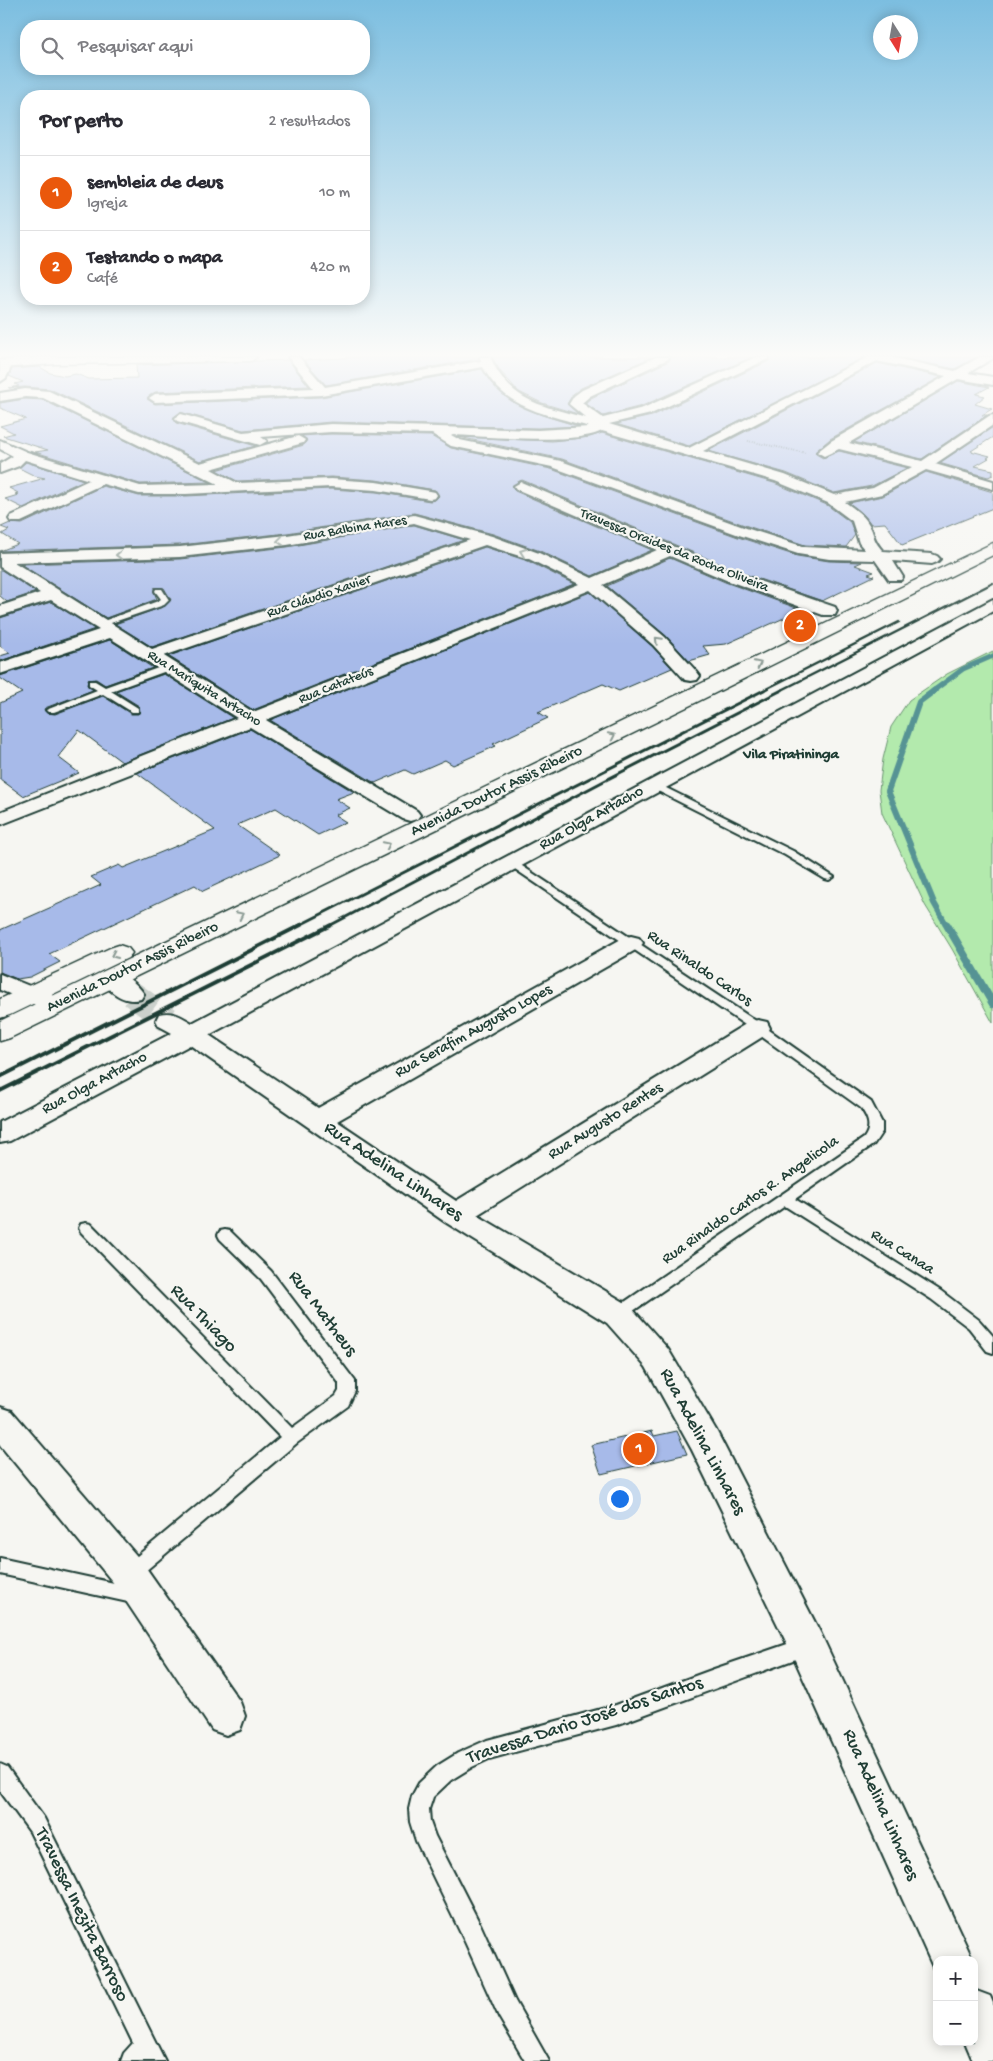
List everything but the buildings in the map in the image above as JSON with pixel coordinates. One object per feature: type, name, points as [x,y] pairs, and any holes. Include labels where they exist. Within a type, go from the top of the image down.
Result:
[{"type":"main road","name":"Avenida Doutor Assis Ribeiro","points":[[0,1032],[691,687],[829,611],[932,559],[993,531]]},
{"type":"main road","name":"Avenida Doutor Assis Ribeiro","points":[[0,1009],[410,815],[993,548]]},
{"type":"street","points":[[18,453],[139,490],[354,484],[437,491],[414,513],[414,519]]},
{"type":"street","points":[[168,453],[233,487]]},
{"type":"street","points":[[199,468],[253,453]]},
{"type":"street","points":[[501,453],[556,464],[784,546],[803,551],[932,559]]},
{"type":"street","points":[[695,453],[780,478],[833,500],[857,518],[862,526],[867,543],[880,555],[895,578]]},
{"type":"street","points":[[857,453],[924,466],[993,485]]},
{"type":"street","points":[[833,500],[877,491],[889,486],[943,453]]},
{"type":"street","points":[[0,469],[14,463],[22,455]]},
{"type":"street","points":[[16,519],[102,479]]},
{"type":"street","name":"Travessa Oraides da Rocha Oliveira","points":[[521,486],[732,577],[829,611]]},
{"type":"street","name":"Rua Balbina Hares","points":[[0,559],[180,552],[287,540],[414,519],[487,539],[534,556],[592,584],[659,641],[691,687]]},
{"type":"street","name":"Rua Cláudio Xavier","points":[[151,655],[487,539]]},
{"type":"street","name":"Rua Catateús","points":[[0,819],[592,584],[670,550]]},
{"type":"street","name":"Rua Mariquita Artacho","points":[[0,559],[252,720],[410,815]]},
{"type":"street","points":[[0,611],[53,594]]},
{"type":"street","name":"Rua Olga Artacho","points":[[0,1134],[180,1027],[513,863],[654,785],[993,604]]},
{"type":"street","points":[[0,669],[107,627]]},
{"type":"street","name":"Rua Serafim Augusto Lopes","points":[[316,1121],[631,943]]},
{"type":"street","points":[[111,978],[132,994]]},
{"type":"street","points":[[0,981],[55,1006]]},
{"type":"street","name":"Rua Adelina Linhares","points":[[180,1027],[455,1215],[618,1314],[657,1358],[688,1410],[808,1646],[949,1956]]},
{"type":"street","name":"Rua Augusto Rentes","points":[[455,1215],[758,1028]]},
{"type":"street","points":[[0,1421],[137,1586],[226,1716]]},
{"type":"street","points":[[978,2021],[993,2053]]},
{"type":"lane","points":[[107,627],[161,603],[165,600],[159,591]]},
{"type":"lane","points":[[51,710],[169,667]]},
{"type":"lane","points":[[92,683],[135,710]]},
{"type":"lane","points":[[654,785],[789,853],[830,877]]},
{"type":"lane","name":"Rua Rinaldo Carlos","points":[[513,863],[758,1028],[866,1104]]},
{"type":"lane","name":"Rua Rinaldo Carlos R. Angelicola","points":[[618,1314],[869,1141],[876,1134],[877,1128],[876,1119],[866,1104]]},
{"type":"lane","name":"Rua Canaa","points":[[785,1200],[936,1295],[974,1324],[993,1347]]},
{"type":"lane","name":"Rua Thiago","points":[[86,1228],[291,1438]]},
{"type":"lane","name":"Rua Matheus","points":[[225,1235],[266,1274],[347,1381],[347,1391],[342,1401],[291,1438]]},
{"type":"lane","points":[[0,1566],[59,1580],[137,1586],[291,1438]]},
{"type":"lane","name":"Travessa Dario José dos Santos","points":[[538,2061],[507,2009],[473,1934],[426,1841],[420,1826],[419,1815],[425,1792],[458,1763],[488,1748],[607,1718],[741,1668],[808,1646]]},
{"type":"lane","name":"Travessa Inezita Barroso","points":[[0,1774],[37,1825],[144,2056]]},
{"type":"green space","points":[[993,651],[993,1023],[925,905],[882,813],[879,790],[883,759],[891,727],[909,700],[947,674]]},
{"type":"waterway","points":[[933,691],[963,669],[993,656]]},
{"type":"waterway","points":[[935,690],[919,702],[888,791],[934,903],[947,926]]},
{"type":"waterway","points":[[947,925],[993,1004]]},
{"type":"tunnel","points":[[132,994],[168,1020]]},
{"type":"railway","points":[[780,691],[993,583]]},
{"type":"railway","points":[[762,691],[899,622]]},
{"type":"railway","points":[[298,926],[764,690]]},
{"type":"railway","points":[[329,926],[604,781],[782,690]]},
{"type":"railway","points":[[0,1077],[301,925]]},
{"type":"railway","points":[[0,1091],[331,925]]},
{"type":"place","name":"Testando o mapa","points":[[800,626]]},
{"type":"place","name":"sembleia de deus","points":[[639,1449]]},
{"type":"district","name":"Vila Piratininga","points":[[791,755]]}]
